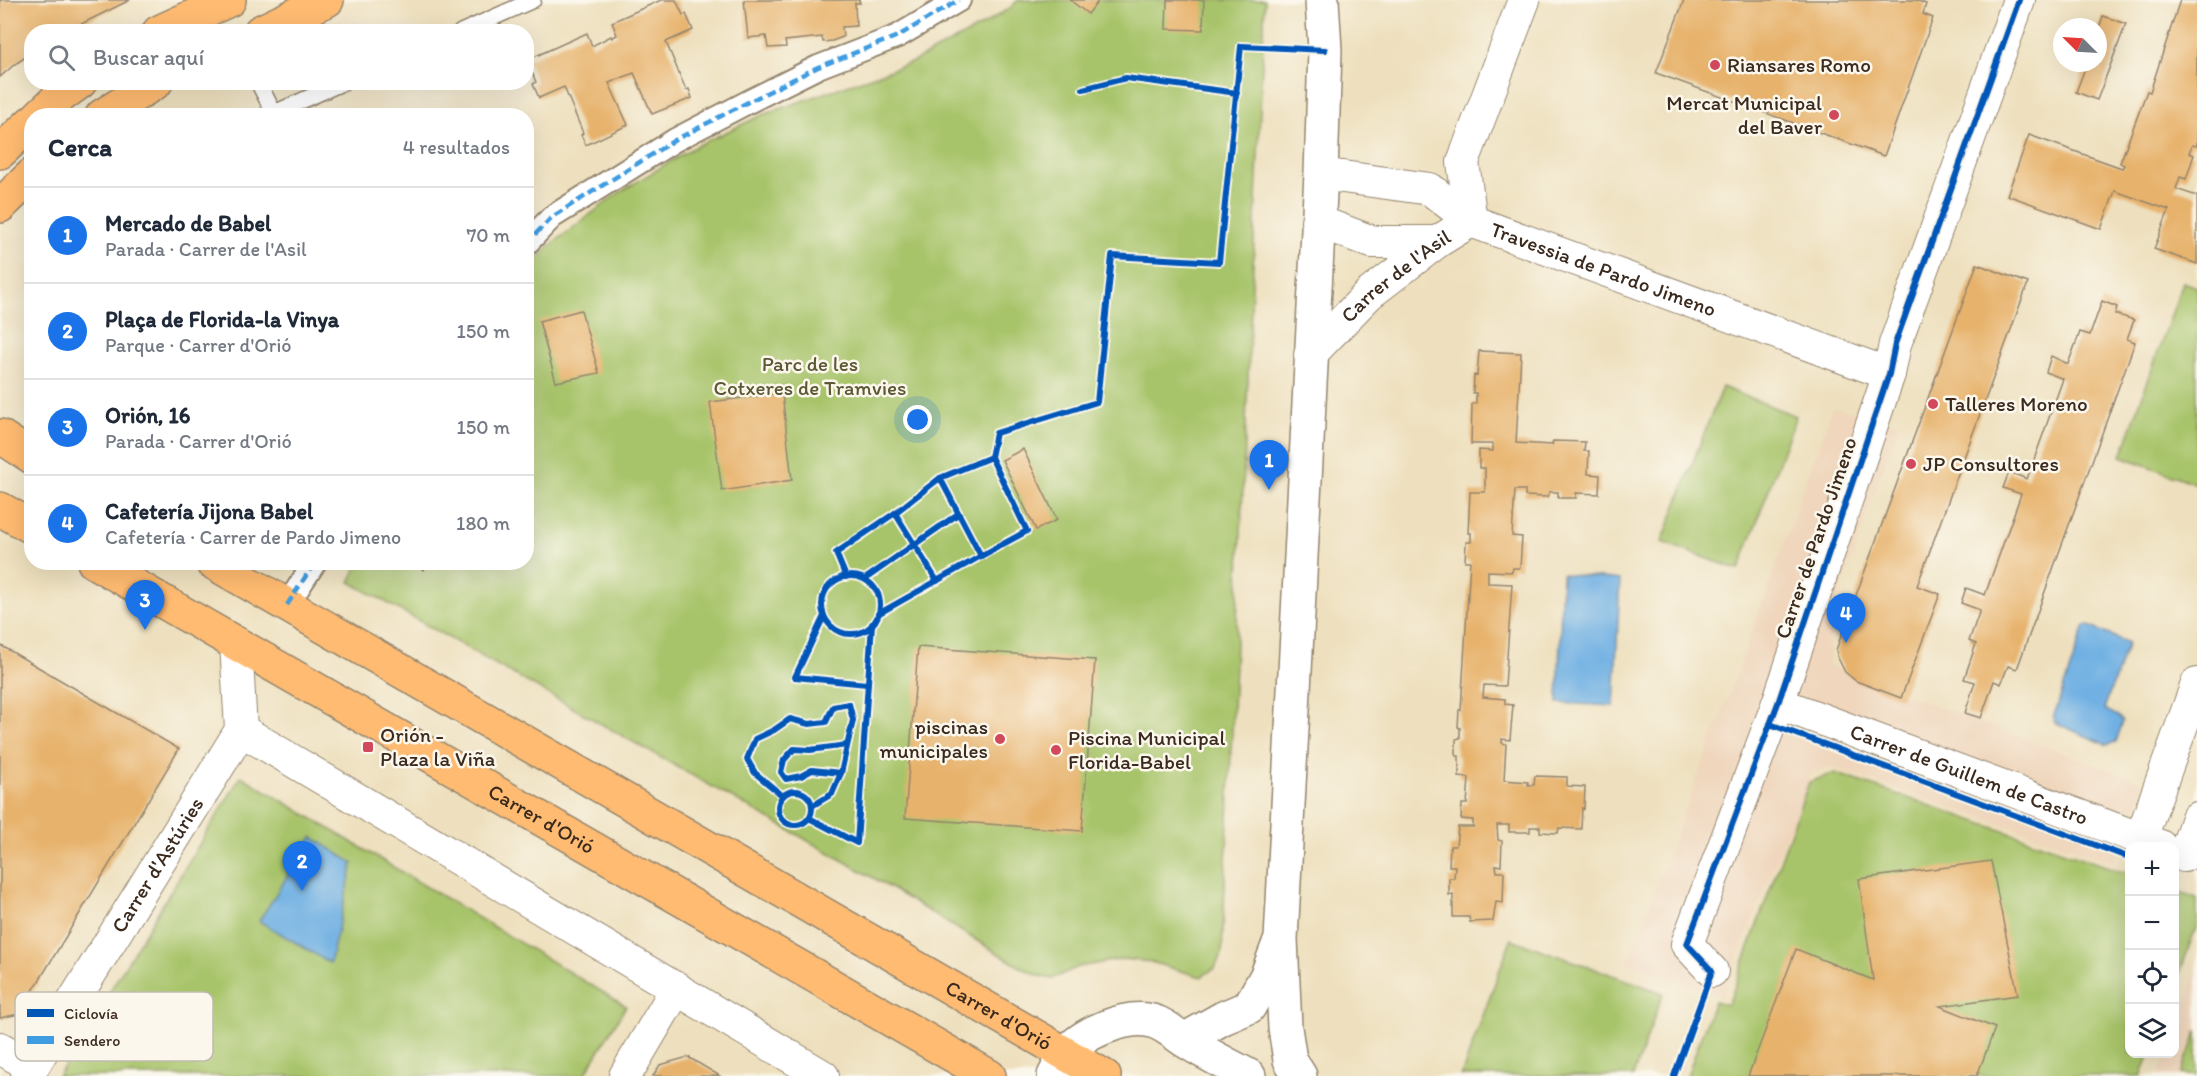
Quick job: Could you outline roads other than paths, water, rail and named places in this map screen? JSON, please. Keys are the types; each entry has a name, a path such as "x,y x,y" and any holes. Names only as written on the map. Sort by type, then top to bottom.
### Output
{"main road":[{"path":"176,24 229,0"},
{"path":"277,24 327,0"},
{"path":"47,108 69,90"},
{"path":"115,108 143,90"},
{"path":"0,152 24,130"},
{"path":"0,206 24,183"},
{"path":"0,436 24,452"},
{"path":"0,509 24,522"},
{"name":"Carrer d'Orió","path":"108,570 989,1076"},
{"name":"Carrer d'Orió","path":"227,570 1060,1065 1104,1076"}],"street":[{"path":"534,236 552,217 675,140 819,68 898,36 959,0"},
{"path":"1300,1076 1290,1060 1285,1028 1281,939 1321,174 1326,40 1322,0"},
{"path":"1326,40 1337,0"},
{"name":"Carrer de l'Asil","path":"1310,355 1369,294 1437,242 1471,221 1463,162 1524,0"},
{"name":"Carrer de Pardo Jimeno","path":"1712,971 1687,944 1778,704 1889,374 1895,344 2019,0"},
{"path":"1321,174 1430,189 1463,162"},
{"name":"Travessia de Pardo Jimeno","path":"1430,189 1471,221 1889,374"},
{"path":"1317,221 1372,242 1437,242"},
{"path":"287,605 310,570"},
{"path":"236,643 241,730 823,1076"},
{"path":"2172,842 2197,684"},
{"name":"Carrer de Guillem de Castro","path":"1778,704 2149,842"},
{"name":"Carrer d'Astúries","path":"79,992 241,730"},
{"path":"2178,842 2197,818"},
{"path":"1184,1040 1223,1018 1249,1007 1267,975 1281,939"},
{"path":"625,1076 677,988"},
{"name":"Carrer d'Orió","path":"1060,1065 1093,1032 1131,1020 1151,1021 1167,1027 1184,1040 1249,1076"},
{"path":"0,1048 15,1060"},
{"path":"17,1061 30,1071"}],"lane":[{"path":"479,24 533,0"},
{"path":"262,90 271,108"},
{"path":"285,108 326,90"}],"water":[{"path":"1562,574 1620,580 1614,706 1558,703"},
{"path":"2085,626 2128,643 2104,709 2123,721 2116,742 2107,745 2055,723 2053,718"},
{"path":"312,837 353,863 330,963 259,921"}],"place":[{"name":"Riansares Romo","path":"1715,65"},
{"name":"Mercat Municipal del Baver","path":"1834,115"},
{"name":"Talleres Moreno","path":"1933,404"},
{"name":"JP Consultores","path":"1911,464"},
{"name":"Mercado de Babel","path":"1269,490"},
{"name":"Orión, 16","path":"145,630"},
{"name":"Cafetería Jijona Babel","path":"1846,643"},
{"name":"piscinas municipales","path":"1000,739"},
{"name":"Orión - Plaza la Viña","path":"368,747"},
{"name":"Piscina Municipal Florida-Babel","path":"1056,750"},
{"name":"Plaça de Florida-la Vinya","path":"302,891"}],"park label":[{"name":"Parc de les Cotxeres de Tramvies","path":"810,376"}]}
